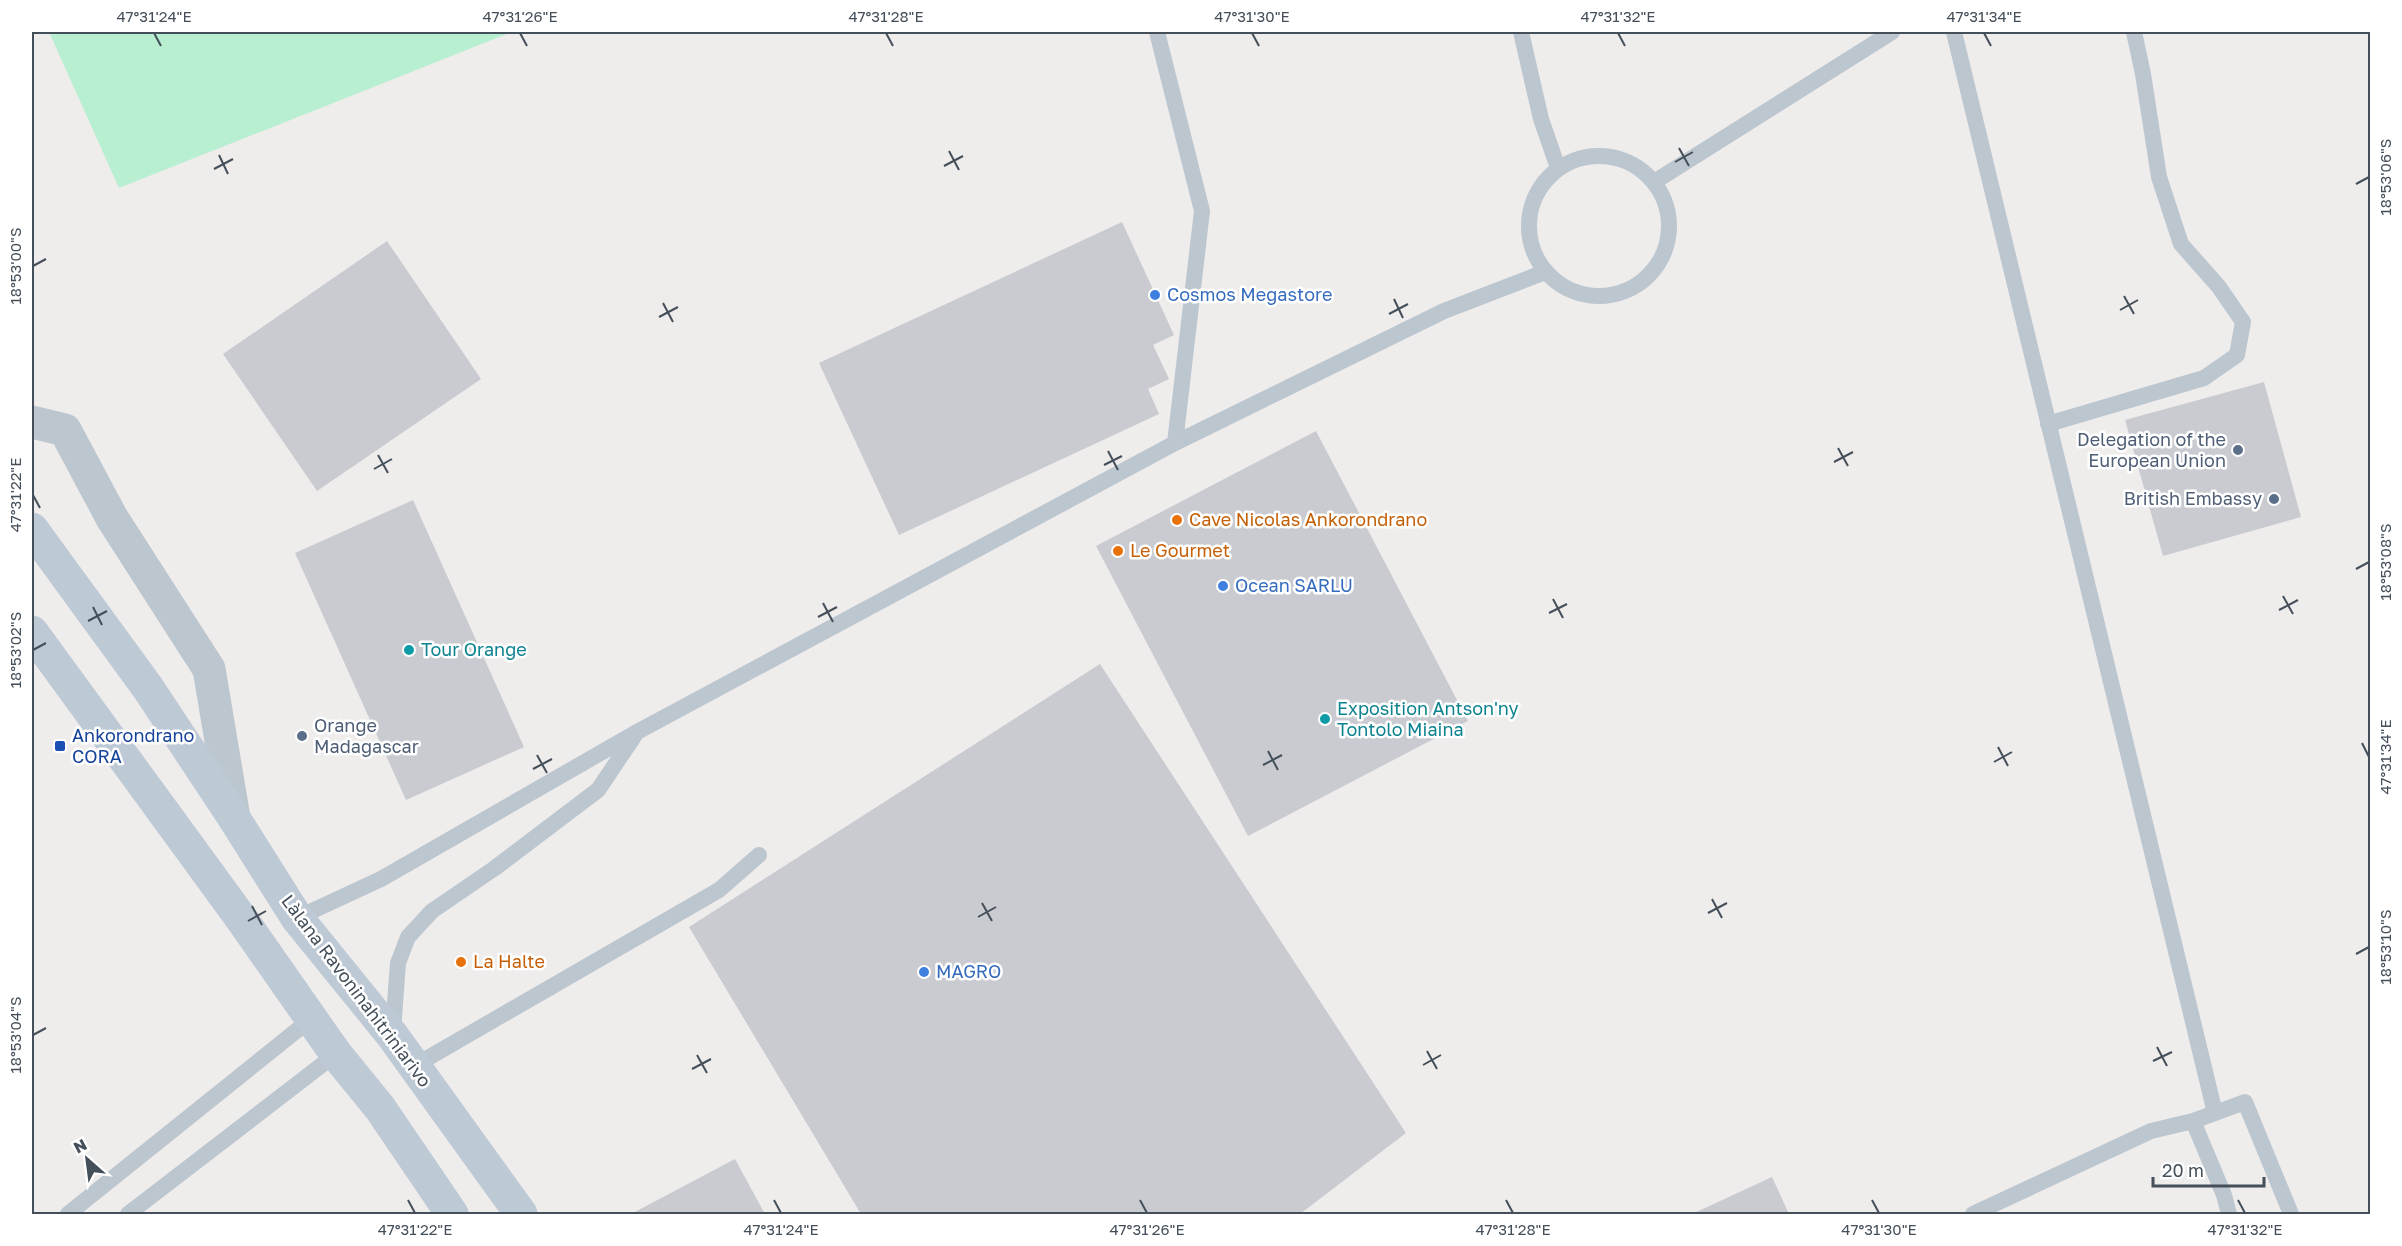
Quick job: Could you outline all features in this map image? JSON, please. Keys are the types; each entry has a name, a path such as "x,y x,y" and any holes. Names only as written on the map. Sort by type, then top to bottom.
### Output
{"main road":[{"name":"Làlana Ravoninahitriniarivo","path":"32,529 148,688 297,918 392,1035 521,1215"},
{"path":"32,632 230,902 336,1054 380,1108 452,1215"}],"street":[{"path":"32,422 65,430 112,518 209,669 234,818"}],"lane":[{"path":"1157,32 1202,211 1175,443"},
{"path":"1521,32 1541,119 1558,168"},
{"path":"1654,182 1892,32"},
{"path":"1954,32 2216,1113"},
{"path":"2048,424 2204,378 2237,355 2243,322 2220,287 2181,244 2159,177 2134,32"},
{"path":"1598,155 1619,159 1639,168 1654,182 1664,199 1669,218 1668,238 1661,256 1650,273 1635,285 1617,293 1598,296 1578,293 1560,285 1545,272 1531,246 1528,217 1538,189 1558,168 1577,159 1598,155"},
{"path":"297,918 381,879 637,732 1175,443 1444,311 1545,272"},
{"path":"392,1035 398,963 408,937 432,910 495,868 598,790 637,732"},
{"path":"414,1066 719,890 759,855"},
{"path":"68,1215 311,1019"},
{"path":"128,1215 336,1054"},
{"path":"1973,1215 2151,1131 2193,1121 2246,1102 2291,1215"},
{"path":"2193,1121 2224,1195 2229,1215"}],"green space":[{"path":"49,32 512,32 119,188"}],"building":[{"path":"1122,222 1174,335 1153,345 1169,379 1148,389 1159,414 899,535 819,363"},
{"path":"387,241 481,379 317,491 223,354"},
{"path":"2264,382 2301,517 2163,556 2125,420"},
{"path":"1316,431 1468,721 1248,836 1096,546"},
{"name":"Tour Orange","path":"413,500 524,747 406,800 295,553"},
{"path":"1100,664 1406,1133 1300,1214 861,1214 689,927"},
{"path":"735,1159 765,1214 631,1214"},
{"path":"1772,1177 1789,1214 1692,1214"}],"place":[{"name":"Cosmos Megastore","path":"1155,295"},
{"name":"Delegation of the European Union","path":"2238,450"},
{"name":"British Embassy","path":"2274,499"},
{"name":"Cave Nicolas Ankorondrano","path":"1177,520"},
{"name":"Le Gourmet","path":"1118,551"},
{"name":"Ocean SARLU","path":"1223,586"},
{"name":"Tour Orange","path":"409,650"},
{"name":"Exposition Antson'ny Tontolo Miaina","path":"1325,719"},
{"name":"Orange Madagascar","path":"302,736"},
{"name":"Ankorondrano CORA","path":"60,746"},
{"name":"La Halte","path":"461,962"},
{"name":"MAGRO","path":"924,972"}]}
